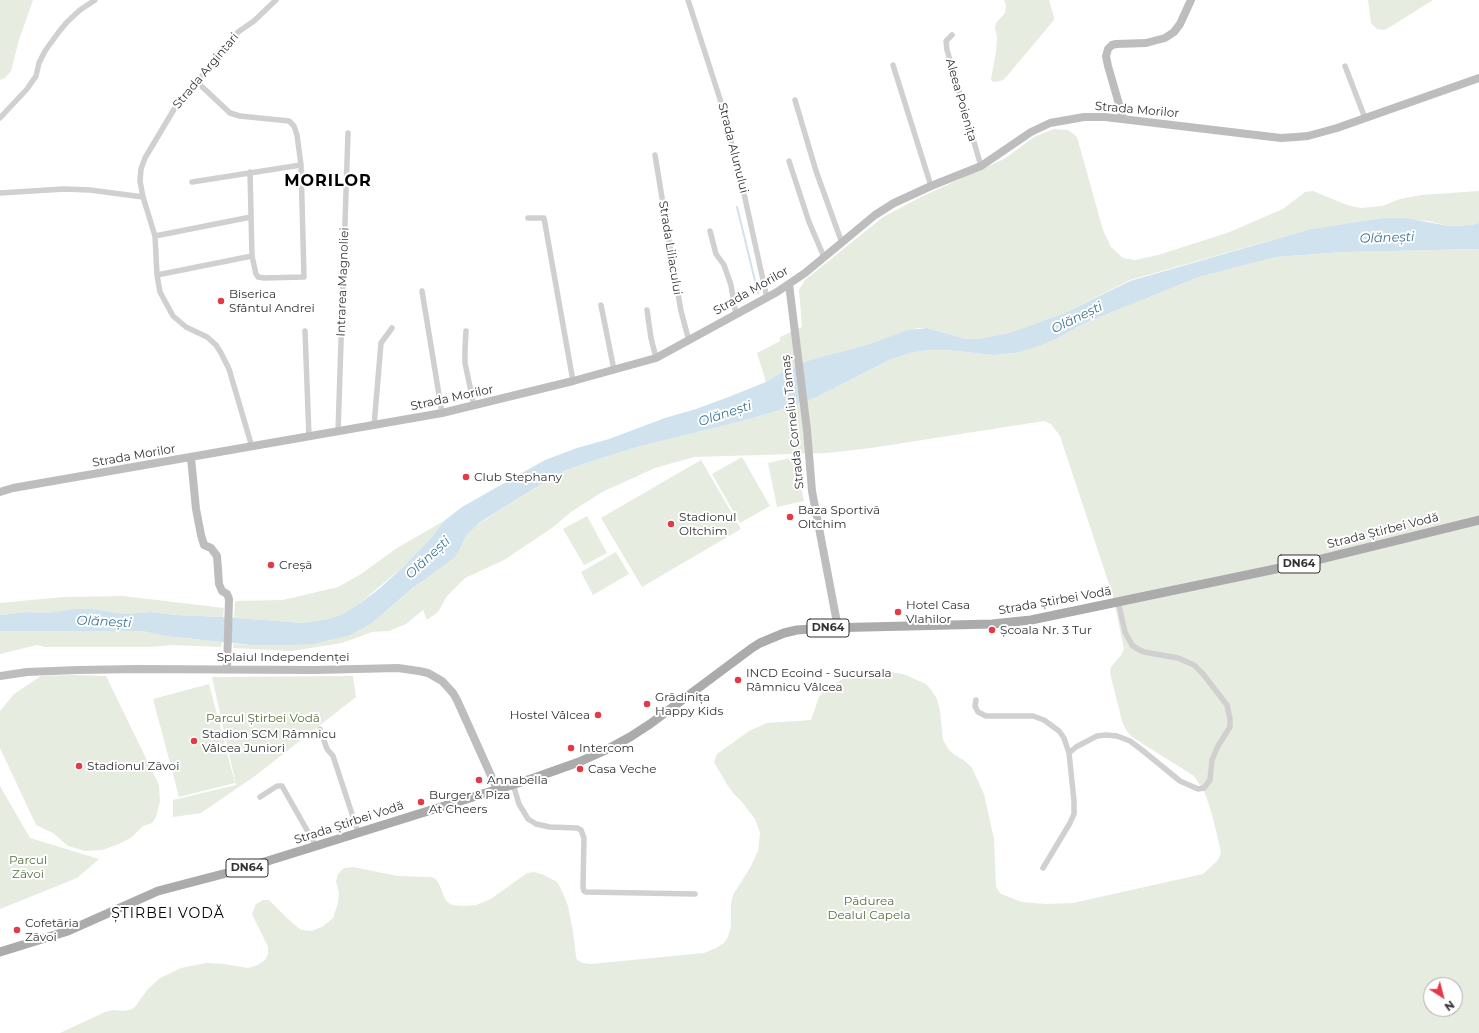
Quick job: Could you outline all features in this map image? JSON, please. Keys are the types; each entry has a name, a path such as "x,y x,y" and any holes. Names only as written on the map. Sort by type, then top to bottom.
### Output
{"main road":[{"name":"Strada Știrbei Vodă","path":"0,952 68,932 158,891 236,871 557,770 594,756 619,744 650,724 760,643 784,633 797,630 838,628 1000,623 1043,617 1309,562 1479,520"}],"street":[{"path":"0,118 32,83 45,51 58,33 80,10 95,0"},
{"name":"Strada Argintari","path":"252,448 226,361 212,341 186,327 174,316 160,292 157,275 155,236 143,197 140,182 140,169 176,106 238,32 254,21 276,0"},
{"name":"Strada Alunului","path":"688,0 722,106 742,180 767,298"},
{"path":"1123,118 1108,66 1106,56 1108,49 1112,45 1116,44 1146,43 1165,38 1174,32 1180,24 1191,0"},
{"name":"Aleea Poienița","path":"952,35 946,41 947,50 980,166"},
{"path":"893,65 931,186"},
{"path":"1345,66 1365,118"},
{"name":"Strada Morilor","path":"0,492 13,488 252,448 442,414 573,381 656,358 767,298 789,284 881,211 894,203 980,166 1031,132 1050,123 1084,117 1123,118 1281,138 1308,136 1365,118 1479,78"},
{"path":"197,82 230,113 240,116 289,121 294,126 297,135 300,165 304,277 261,278 258,277 254,270 252,256 250,172"},
{"path":"795,100 816,170 842,243"},
{"name":"Intrarea Magnoliei","path":"338,432 348,133"},
{"name":"Strada Liliacului","path":"655,155 676,284 689,341"},
{"path":"789,161 809,222 824,257"},
{"path":"192,182 300,165"},
{"path":"0,193 64,189 90,190 143,197"},
{"path":"155,236 251,217"},
{"path":"528,218 544,218 573,381"},
{"path":"710,231 716,254 726,270 731,285 736,315"},
{"path":"157,275 252,256"},
{"name":"Strada Corneliu Tamaș","path":"789,284 807,430 812,491 838,628"},
{"path":"422,291 442,414"},
{"path":"602,305 614,370"},
{"path":"647,310 651,338 656,358"},
{"path":"374,426 381,344 392,328"},
{"path":"304,331 310,437"},
{"path":"466,331 465,363 474,406"},
{"path":"190,458 196,509 201,535 204,545 211,548 217,556 219,584 222,591 227,594 229,599 226,659 227,669"},
{"path":"1069,753 1076,747 1097,736 1117,736 1130,741 1180,781 1198,789 1204,788 1210,780 1212,760 1218,746 1230,727 1229,711 1223,698 1194,665 1178,658 1144,652 1132,645 1125,632 1118,602"},
{"name":"Splaiul Independenței","path":"0,676 27,672 78,670 398,668 428,673 442,681 453,693 497,789"},
{"path":"976,700 975,706 978,712 986,716 1033,716 1044,720 1059,731 1064,738 1069,753 1074,814 1043,868"},
{"path":"320,729 327,749 334,760 358,832"},
{"path":"513,784 519,804 528,819 536,824 550,827 577,828 581,830 584,838 584,891 695,894"},
{"path":"260,797 276,786 282,786 316,846"}],"green space":[{"path":"0,0 33,0 19,40 11,71 5,78 0,80"},
{"path":"1004,0 1049,0 1054,20 1007,76 1003,80 995,82 991,79 996,52 997,38 995,27 996,23 1005,13 1006,5"},
{"path":"1368,0 1433,0 1384,30 1377,29 1371,23"},
{"path":"1054,129 1068,130 1077,137 1103,230 1111,247 1123,258 1135,260 1158,255 1227,233 1283,209 1305,192 1313,191 1347,205 1361,208 1382,206 1400,199 1421,195 1479,191 1479,223 1449,226 1428,221 1382,218 1311,229 1130,280 1065,313 1009,333 978,339 966,339 927,328 917,328 870,344 810,360 784,371 766,382 757,353 780,341 780,337 802,327 799,290 805,280 883,217 921,197 1004,159 1034,137"},
{"name":"Pădurea Dealul Capela","path":"1479,249 1479,1033 60,1033 105,1012 114,1010 130,1010 135,1007 147,990 160,978 181,968 206,963 248,968 258,965 265,960 268,954 268,947 252,914 256,904 263,900 269,900 301,930 311,931 322,927 333,918 338,903 339,893 336,881 338,874 344,868 353,867 398,876 431,877 436,879 446,901 452,905 463,906 476,905 491,899 527,873 534,872 544,875 557,882 563,893 568,906 577,960 583,963 591,964 704,953 716,948 724,943 728,937 731,927 731,904 733,895 751,866 758,851 760,833 755,819 728,786 714,762 717,754 749,731 767,723 811,720 819,697 826,688 850,675 865,671 883,671 903,674 926,684 937,699 940,711 943,740 949,750 972,768 984,794 994,839 996,887 1001,894 1022,902 1046,904 1073,903 1203,874 1215,863 1221,852 1212,814 1205,793 1194,776 1132,737 1126,730 1122,721 1110,673 1111,667 1124,649 1113,596 1060,436 1051,424 1044,421 871,448 828,453 694,457 655,468 602,492 571,512 552,528 504,560 465,578 447,596 438,612 427,620 423,610 406,624 389,631 372,632 342,643 292,651 233,648 233,644 293,645 314,643 331,640 372,623 460,549 466,535 472,528 566,470 637,447 780,410 817,397 889,360 910,353 927,350 947,350 994,355 1015,353 1056,339 1085,323 1199,277 1276,257 1343,252"},
{"path":"742,457 770,506 740,523 712,474"},
{"path":"795,457 804,501 777,507 768,463"},
{"name":"Stadionul Oltchim","path":"701,460 741,529 642,587 601,518"},
{"path":"587,516 607,553 584,565 563,529"},
{"path":"444,521 430,539 405,565 359,604 343,614 328,619 303,623 234,618 235,601 283,600 338,587 361,574 397,548"},
{"path":"616,552 629,574 593,595 581,572"},
{"path":"123,596 224,608 223,617 176,615 150,612 124,614 92,609 0,615 0,603 63,597"},
{"path":"0,631 142,631 165,636 222,642 221,647 172,645 150,647 45,647 37,645 0,654"},
{"name":"Stadionul Zăvoi","path":"41,676 106,676 159,785 160,801 156,817 152,823 143,826 132,837 119,844 102,850 85,851 68,846 53,833 36,825 0,748 0,711 14,694"},
{"name":"Parcul Știrbei Vodă","path":"353,676 356,697 255,776 201,813 173,817 173,800 236,785 212,677"},
{"name":"Stadion SCM Râmnicu Vâlcea Juniori","path":"209,684 235,783 179,797 153,699"},
{"name":"Parcul Zăvoi","path":"0,786 30,838 99,859 77,878 0,909"}],"water":[{"name":"Olănești","path":"1382,218 1405,218 1449,226 1479,223 1479,249 1343,252 1276,257 1199,277 1085,323 1056,339 1033,348 1015,353 994,355 947,350 927,350 910,353 889,360 817,397 780,410 637,447 589,462 566,470 479,523 466,535 455,557 413,588 372,623 350,635 314,644 251,645 165,636 142,631 0,631 0,615 28,612 48,613 77,609 92,609 124,614 150,612 303,623 328,619 343,614 379,589 430,539 444,521 462,507 545,460 726,398 766,382 784,371 810,360 870,344 908,330 927,328 966,339 978,339 1009,333 1065,313 1130,281 1311,229"}],"waterway":[{"path":"737,207 758,293"}],"place":[{"name":"Biserica Sfântul Andrei","path":"221,301"},
{"name":"Club Stephany","path":"466,477"},
{"name":"Baza Sportivă Oltchim","path":"790,517"},
{"name":"Stadionul Oltchim","path":"671,524"},
{"name":"Creșă","path":"271,565"},
{"name":"Hotel Casa Vlahilor","path":"898,612"},
{"name":"Școala Nr. 3 Tur","path":"992,630"},
{"name":"INCD Ecoind - Sucursala Râmnicu Vâlcea","path":"738,680"},
{"name":"Grădinița Happy Kids","path":"647,704"},
{"name":"Hostel Vâlcea","path":"598,715"},
{"name":"Stadion SCM Râmnicu Vâlcea Juniori","path":"194,741"},
{"name":"Intercom","path":"571,748"},
{"name":"Stadionul Zăvoi","path":"79,766"},
{"name":"Casa Veche","path":"580,769"},
{"name":"Annabella","path":"479,780"},
{"name":"Burger & Piza At Cheers","path":"421,802"},
{"name":"Cofetăria Zăvoi","path":"17,930"}],"district":[{"name":"MORILOR","path":"328,181"},
{"name":"ȘTIRBEI VODĂ","path":"168,914"}]}
